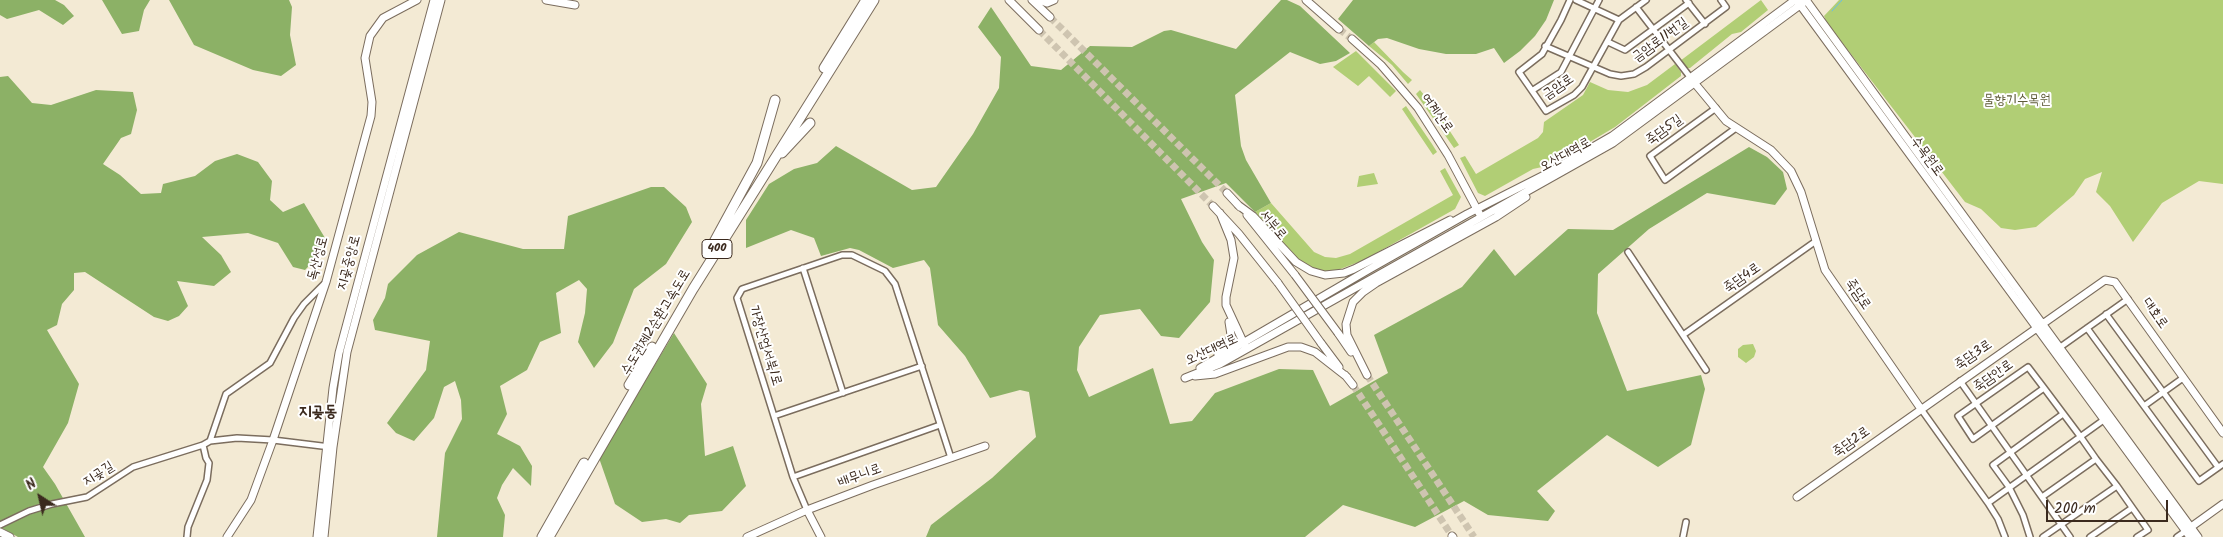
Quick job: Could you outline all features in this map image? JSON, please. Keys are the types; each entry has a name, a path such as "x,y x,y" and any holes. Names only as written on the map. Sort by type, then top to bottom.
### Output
{"highway":[{"name":"수도권제2순환고속도로","path":"542,537 559,512 717,244 866,0"},
{"name":"수도권제2순환고속도로","path":"717,244 874,0"},
{"path":"717,244 757,163 775,100"},
{"path":"717,244 731,232 781,154 810,123"},
{"name":"수도권제2순환고속도로","path":"549,537 559,512"}],"street":[{"name":"독산성로","path":"227,537 250,500 273,440 326,282 371,116 372,102 365,58 370,36 383,18 418,0"},
{"name":"지곶중앙로","path":"324,537 332,388 339,353 434,0"},
{"name":"지곶중앙로","path":"317,537 330,447 347,352 441,0"},
{"path":"546,0 574,5"},
{"path":"1009,0 1039,30"},
{"path":"1032,0 1050,17"},
{"path":"1040,0 1046,3 1054,0"},
{"path":"1306,0 1339,29"},
{"name":"금암로","path":"1570,0 1562,20 1542,54 1519,72 1546,111 1552,109 1582,87 1619,20 1646,0"},
{"path":"1576,0 1619,20"},
{"path":"1533,90 1561,72 1599,0"},
{"name":"금암로11번길","path":"1545,46 1616,75 1634,74 1726,7 1721,0"},
{"name":"오산대역로","path":"1185,378 1220,364 1245,346 1368,270 1612,136 1802,1"},
{"name":"수목원로","path":"1802,1 2039,327"},
{"path":"1608,42 1625,50 1687,2 1705,24"},
{"path":"1636,7 1693,80"},
{"name":"여계산로","path":"1352,40 1380,65 1418,108 1448,155 1482,218"},
{"name":"오산대역로","path":"1185,378 1201,367 1245,346 1482,218 1614,143 1693,80"},
{"name":"죽담로","path":"1693,80 1716,108 1736,128 1771,150 1791,171 1801,192 1825,270 1988,503 1998,519 2005,537"},
{"name":"죽담5길","path":"1716,108 1650,156 1665,180 1736,128"},
{"name":"서부로","path":"1227,194 1295,275 1367,375 1347,335 1346,324 1353,302 1363,292 1496,218 1559,174"},
{"path":"1238,205 1253,216 1296,262 1311,272 1325,275 1344,274 1444,222 1467,214"},
{"path":"1213,206 1278,284 1353,385"},
{"path":"1201,367 1227,346 1231,335 1226,297 1234,258 1232,240 1220,214"},
{"name":"죽담4로","path":"1683,335 1816,241"},
{"path":"1628,252 1682,330 1683,335 1706,370"},
{"name":"가장산업서북1로","path":"807,510 793,477 738,298 738,294 742,290 842,255 852,255 885,271 895,284 951,458"},
{"path":"803,268 843,393"},
{"name":"대호로","path":"2039,327 2105,280 2115,282 2223,433"},
{"path":"210,441 226,394 270,363 294,318 304,304 326,282"},
{"path":"2059,348 2128,299"},
{"path":"1228,312 1245,346"},
{"path":"2087,328 2199,481 2221,466 2163,393 2106,314"},
{"path":"2039,327 2059,348 2106,418"},
{"path":"2039,327 2189,532 2198,537"},
{"name":"죽담3로","path":"1921,409 2039,327"},
{"path":"1185,378 1215,374 1273,352 1301,347 1315,352 1347,377"},
{"path":"774,416 922,366"},
{"name":"죽담안로","path":"2044,388 1973,439 1958,416 2028,367 2044,388 2063,414 2080,436 2096,459 2117,486 2148,530 2138,537"},
{"path":"2144,406 2183,378"},
{"name":"죽담안로","path":"1960,381 2070,537"},
{"name":"죽담2로","path":"1797,498 1921,409"},
{"path":"2030,537 2023,515 2009,487 1993,465 2063,414"},
{"path":"1988,503 2106,418"},
{"path":"793,477 940,425"},
{"name":"지곶길","path":"0,525 28,511 87,497 133,467 203,445 210,441 237,438 330,447"},
{"path":"187,537 188,527 207,480 210,463 206,458 203,445"},
{"name":"배무니로","path":"747,537 807,510 985,446"},
{"path":"2042,497 2096,459"},
{"path":"2042,537 2117,486"},
{"path":"2177,537 2189,532 2223,504"},
{"path":"2090,537 2132,508"},
{"path":"807,510 821,537"},
{"path":"1684,537 1686,522"},
{"path":"0,532 10,537"}],"green space":[{"path":"0,0 55,0 64,5 74,16 63,25 39,10 7,19 0,15"},
{"path":"102,0 150,0 144,10 139,31 122,34"},
{"path":"169,0 289,0 292,7 290,35 296,65 281,76 253,70 194,45"},
{"path":"1281,0 1287,0 1300,6 1350,53 1336,61 1320,64 1290,52 1235,95 1241,146 1246,160 1271,203 1255,212 1226,183 1181,199 1202,242 1214,260 1210,302 1179,338 1161,336 1140,309 1100,315 1079,347 1077,370 1089,397 1153,368 1170,424 1192,421 1215,393 1279,369 1313,370 1330,406 1388,373 1374,335 1462,287 1494,249 1515,276 1568,229 1613,230 1749,147 1767,157 1783,172 1787,189 1775,205 1707,193 1649,229 1598,274 1597,313 1627,391 1701,375 1705,389 1691,445 1658,467 1607,435 1537,491 1555,511 1548,521 1488,515 1464,501 1415,527 1343,505 1305,537 926,537 931,525 992,478 1036,437 1029,392 1020,390 990,398 965,356 938,325 930,268 924,260 893,268 859,250 850,248 821,256 814,238 791,230 746,248 746,220 769,184 794,169 817,163 836,146 912,190 936,187 973,134 999,88 1001,57 978,27 991,7 1031,66 1061,70 1090,46 1132,47 1164,31 1171,30 1236,49"},
{"path":"1353,0 1554,0 1546,20 1535,36 1504,63 1494,48 1476,54 1446,54 1419,49 1387,38 1378,39 1369,46 1338,19"},
{"path":"1761,0 1768,10 1741,32 1732,34 1690,68 1686,68 1680,61"},
{"name":"물향기수목원","path":"1839,0 2223,0 2223,184 2199,181 2162,203 2133,242 2110,206 2096,192 2102,172 2085,179 2074,195 2036,227 2015,230 2001,228 1981,209 1965,202 1827,23 1824,16"},
{"path":"1374,42 1412,80 1408,84 1392,65 1369,46"},
{"path":"1356,51 1396,91 1390,97 1369,76 1358,86 1333,67"},
{"path":"1675,64 1681,72 1681,76 1615,127 1551,165 1533,169 1485,196 1478,193 1460,158 1465,156 1476,174 1538,138 1543,132 1544,122 1583,95 1590,82 1608,90 1628,92 1647,85"},
{"path":"8,76 32,103 51,105 96,90 133,92 137,110 131,134 121,138 103,164 120,175 141,194 161,193 163,184 195,176 215,161 237,154 258,162 272,181 270,200 283,212 304,203 325,238 327,247 305,270 293,267 278,243 248,233 202,237 221,255 231,272 214,286 177,281 188,306 179,316 168,321 154,317 85,272 74,273 74,290 62,304 57,325 47,330 79,384 68,423 43,467 55,484 85,537 18,537 0,527 0,77"},
{"path":"1420,90 1434,107 1459,145 1454,148 1416,94"},
{"path":"1406,106 1437,152 1433,155 1402,109"},
{"path":"1445,168 1461,197 1455,209 1364,260 1335,271 1324,271 1307,267 1292,255 1255,212 1271,203 1314,252 1325,257 1336,258 1350,254 1453,195 1440,171"},
{"path":"1374,173 1378,184 1357,187 1359,176"},
{"path":"651,187 664,187 686,207 692,222 666,264 634,289 613,343 594,368 578,342 585,313 587,289 579,280 556,293 561,333 540,342 527,370 500,386 507,414 497,434 520,446 532,466 531,486 513,468 502,485 497,498 505,515 503,537 437,537 445,453 462,419 461,400 455,381 444,387 434,418 414,441 396,433 387,423 426,370 430,341 375,330 373,320 385,298 388,284 417,255 459,232 523,249 564,249 568,216"},
{"path":"674,333 707,384 701,404 705,456 733,446 746,486 722,511 689,515 680,523 666,519 642,522 615,504 599,458"},
{"path":"1753,344 1756,351 1754,357 1746,363 1738,357 1738,349 1743,345"}],"waterway":[{"path":"1832,11 1842,0"}],"tunnel":[{"path":"1050,17 1227,193"},
{"path":"1339,29 1352,39"},
{"path":"1039,30 1213,206"},
{"path":"1367,375 1474,537"},
{"path":"1353,385 1452,536"}],"district":[{"name":"지곶동","path":"318,413"}]}
